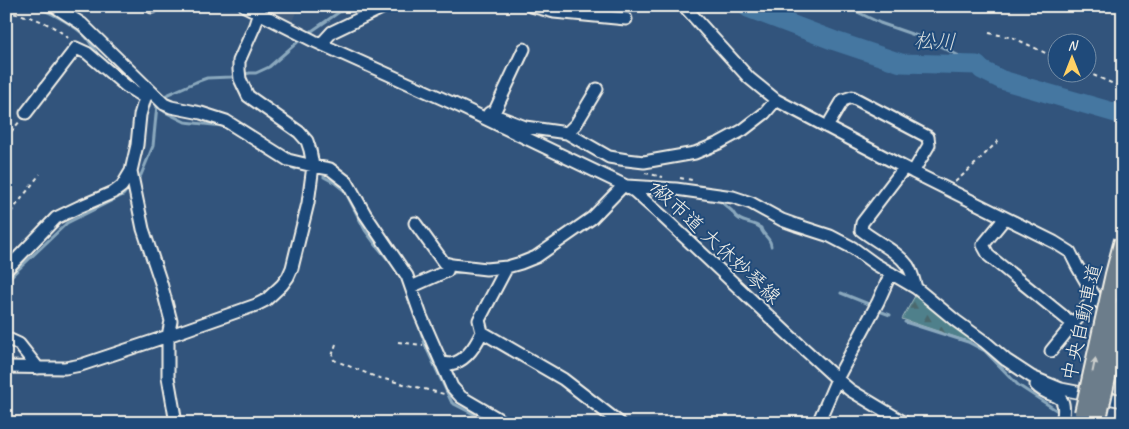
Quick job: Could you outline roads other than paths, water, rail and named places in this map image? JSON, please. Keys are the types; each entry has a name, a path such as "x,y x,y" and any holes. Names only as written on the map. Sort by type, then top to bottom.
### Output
{"highway":[{"name":"中央自動車道","path":"1123,240 1114,274 1091,413 1123,306"}],"street":[{"path":"54,6 82,24 154,98"},
{"path":"6,367 65,368 81,365 256,305 266,300 282,286 288,277 298,246 308,203 312,166 310,150 307,141 298,132 248,96 239,75 239,61 260,10 245,6"},
{"path":"318,42 332,32 386,6"},
{"path":"531,6 564,9 626,19"},
{"path":"684,6 749,78 776,100 908,170 1054,242 1070,252 1095,297 1123,328"},
{"name":"1級市道 大休妙琴線","path":"260,10 301,34 461,107 634,191 837,379 850,390 904,422"},
{"path":"26,113 76,48 87,53 126,86 171,107 201,113 226,121 288,160 330,169 347,182 365,214 407,276 421,316 452,387 461,397 503,423"},
{"path":"493,115 524,49"},
{"path":"567,133 576,124 597,89"},
{"path":"827,127 843,100 852,97 928,137 929,145 862,223 861,230 895,252 909,267 916,288"},
{"path":"154,98 140,115 132,175 143,229 171,321 168,336 168,377 176,423"},
{"path":"461,107 474,108 525,127 567,133 609,157 644,162 695,153 719,143 743,130 765,113 776,100"},
{"path":"6,270 56,218 78,206 114,192 132,175"},
{"path":"414,224 444,262 486,269 507,267 536,257 592,218 624,185 676,189 733,197 751,203 782,220 830,236 852,248 916,288 1006,360 1032,376 1061,389 1123,401"},
{"path":"1006,218 983,245 989,256 1073,324"},
{"path":"411,287 447,271 449,264"},
{"path":"441,363 450,364 462,359 478,341 482,332 479,320 507,267"},
{"path":"818,423 837,379 892,273"},
{"path":"1051,351 1095,297"},
{"path":"482,332 577,388 620,423"},
{"path":"6,338 19,344 38,368"},
{"path":"1032,376 1039,388 1062,401 1064,405 1062,423"}],"waterway":[{"path":"35,6 75,28 88,39 100,57"},
{"path":"306,35 348,6"},
{"name":"松川","path":"747,6 835,41 901,63 977,65 982,70 1002,80 1123,115"},
{"path":"845,6 880,23 926,39 977,65"},
{"path":"162,99 164,96 207,78 256,73 269,67 301,39"},
{"path":"110,66 137,87"},
{"path":"136,181 141,175 153,146 157,105"},
{"path":"162,108 165,112 185,122 223,126 243,138"},
{"path":"287,165 295,169"},
{"path":"324,177 345,191 365,230 396,269"},
{"path":"6,281 67,223 123,195 131,185"},
{"path":"719,200 738,218 761,228 770,241 771,246"},
{"path":"1015,216 1052,235"},
{"path":"1057,238 1073,248"},
{"path":"449,275 465,272"},
{"path":"841,293 871,305"},
{"path":"882,312 890,315"},
{"path":"905,322 968,342 985,351 1018,385 1059,412"},
{"path":"418,323 426,347 452,403 491,423"}]}
